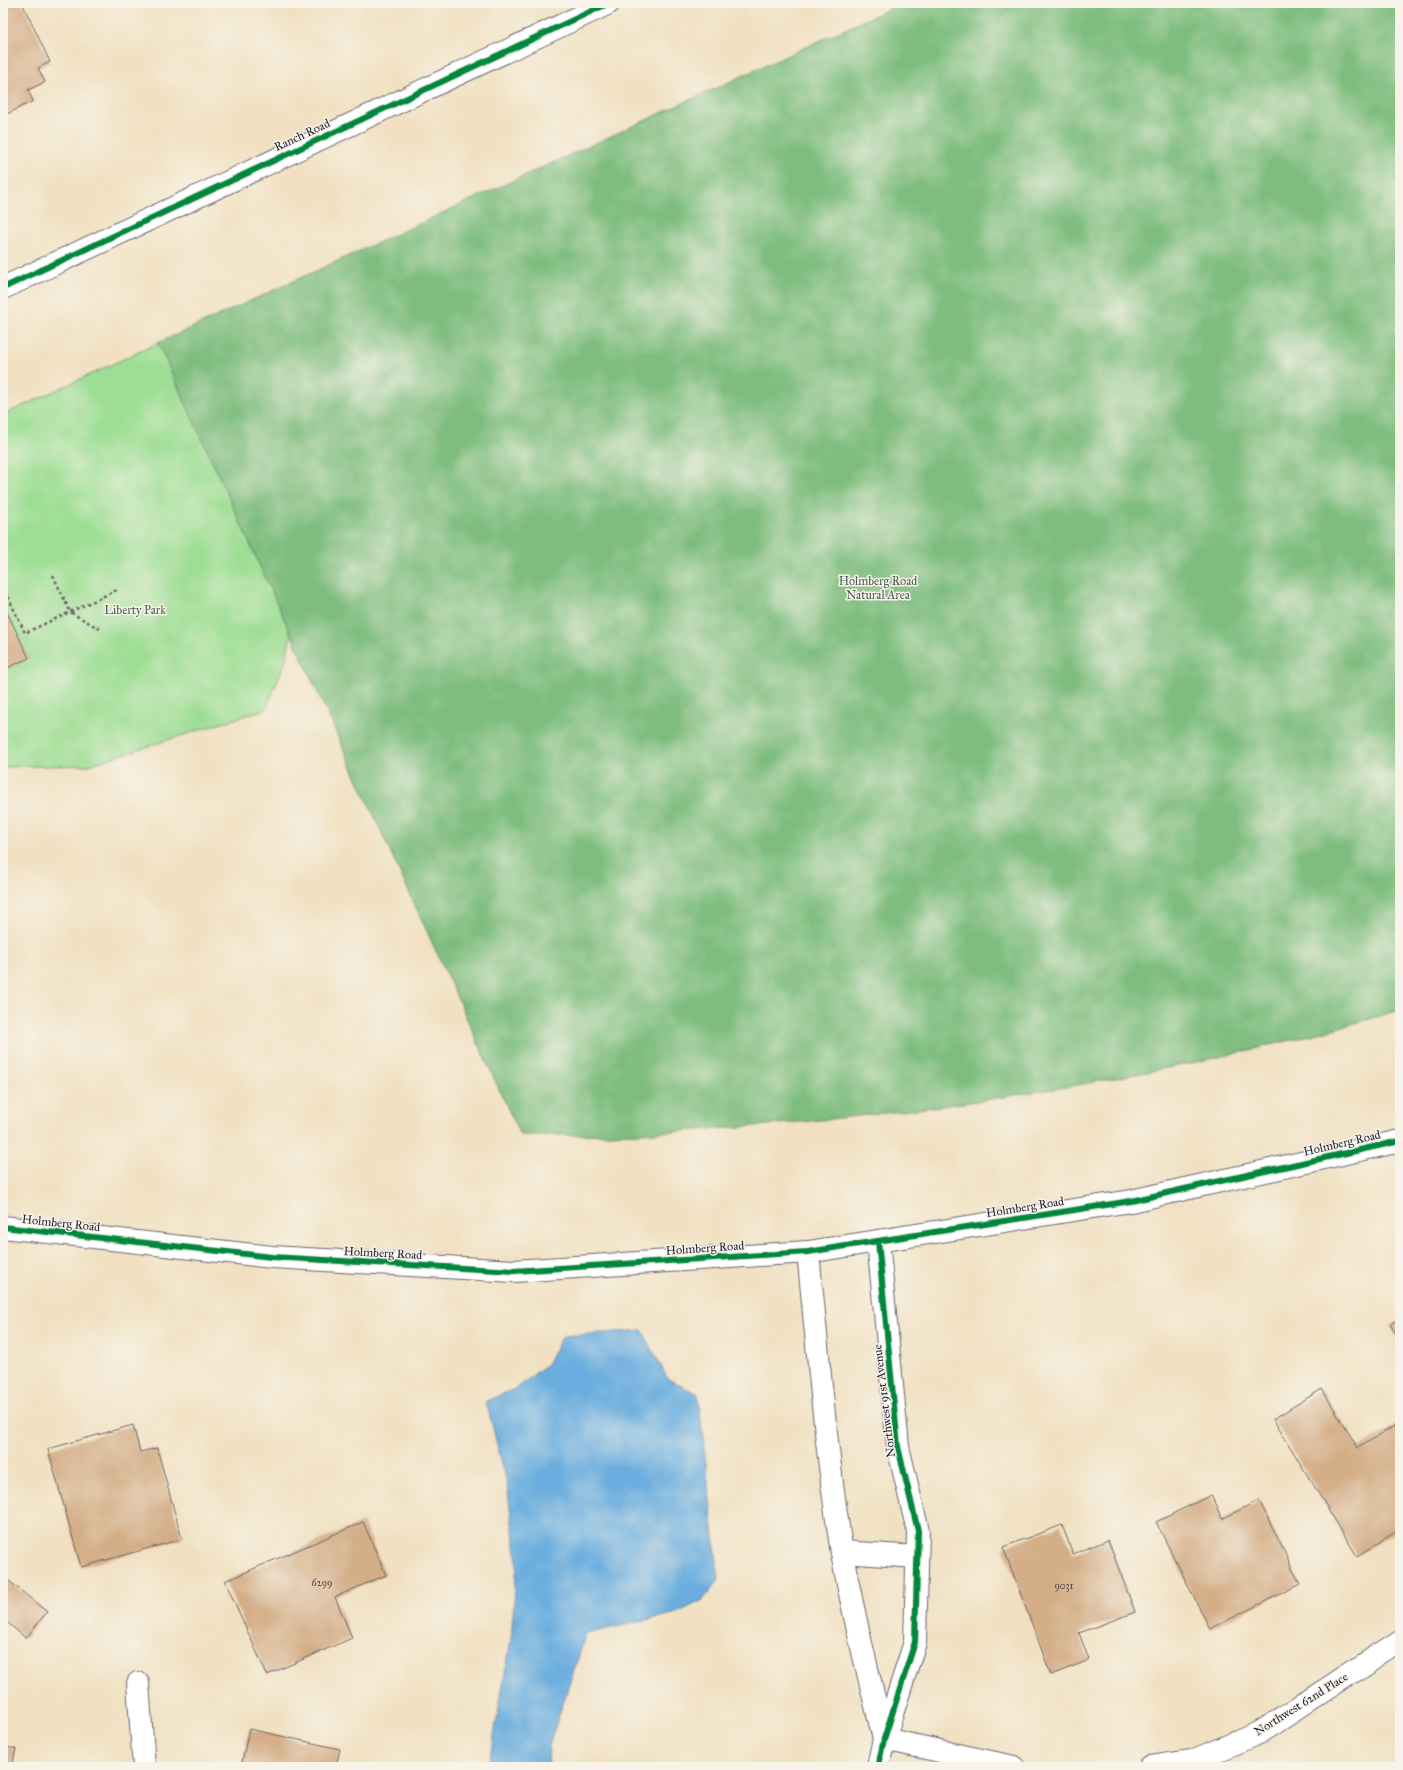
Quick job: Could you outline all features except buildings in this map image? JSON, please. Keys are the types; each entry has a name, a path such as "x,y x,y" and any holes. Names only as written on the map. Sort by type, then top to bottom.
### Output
{"street":[{"name":"Ranch Road","path":"3,288 609,3"},
{"name":"Holmberg Road","path":"3,1228 272,1257 514,1271 808,1252 1131,1201 1400,1141"},
{"name":"Northwest 91st Avenue","path":"878,1241 898,1447 918,1531 915,1642 884,1738 878,1767"},
{"name":"Northwest 91st Avenue","path":"808,1252 829,1462 842,1552 858,1632 884,1738"},
{"path":"842,1552 917,1557"},
{"name":"Northwest 62nd Place","path":"1150,1767 1192,1761 1261,1732 1400,1641"},
{"path":"138,1683 144,1767"},
{"path":"884,1738 1014,1767"}],"path":[{"path":"53,575 70,612 100,629"},
{"path":"3,586 25,633 119,589"},
{"path":"3,598 7,596"}],"green space":[{"name":"Holmberg Road Natural Area","path":"902,3 1400,3 1400,1010 1349,1025 1246,1051 1089,1083 984,1100 869,1115 753,1126 636,1133 520,1135 158,343"},
{"name":"Liberty Park","path":"158,343 291,632 287,657 266,709 89,765 3,767 3,415"}],"water":[{"path":"642,1330 668,1379 698,1394 719,1580 703,1600 677,1613 586,1634 549,1745 548,1767 486,1767 490,1757 511,1640 517,1563 507,1483 486,1401 517,1388 547,1364 563,1336"}],"cycle path":[{"path":"3,288 609,3"},
{"path":"3,1227 272,1257 514,1271 808,1252 1131,1201 1400,1141"},
{"path":"878,1241 898,1447 918,1531 915,1642 884,1739 878,1767"}]}
